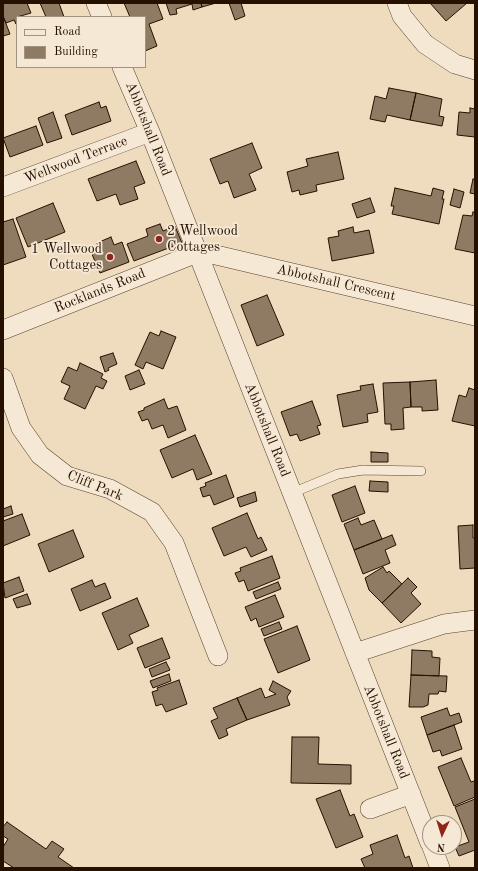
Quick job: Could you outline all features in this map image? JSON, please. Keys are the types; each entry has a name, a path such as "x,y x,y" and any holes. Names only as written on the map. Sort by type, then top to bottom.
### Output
{"street":[{"path":"96,3 102,16"},
{"path":"397,3 402,16 425,44 455,64 475,70"},
{"name":"Abbotshall Road","path":"122,68 150,132 422,822"},
{"name":"Wellwood Terrace","path":"3,187 150,132"},
{"name":"Abbotshall Crescent","path":"197,253 216,254 475,316"},
{"name":"Rocklands Road","path":"3,330 197,253"},
{"name":"Cliff Park","path":"3,378 21,428 40,455 67,476 110,489 152,512 174,543 218,656"},
{"path":"355,653 444,624 475,620"},
{"name":"Abbotshall Road","path":"370,809 411,794"},
{"path":"435,855 440,868"}],"lane":[{"path":"292,493 338,474 363,470 421,471"}],"building":[{"path":"3,3 27,3 31,13 16,16 16,24 14,20 6,23 3,16"},
{"path":"40,3 59,3 64,16 46,16"},
{"path":"124,3 157,3 163,19 149,24 157,46 146,51 146,16 130,16"},
{"path":"166,3 201,3 202,7 193,10 192,4 176,9 177,14 170,15"},
{"path":"201,3 216,3 202,7"},
{"path":"229,3 241,3 245,16 235,20"},
{"path":"430,3 467,3 446,21"},
{"path":"3,16 10,34 3,36"},
{"path":"389,88 416,93 410,120 387,115 385,122 370,119 375,96 386,99"},
{"path":"416,93 442,99 439,116 444,117 442,126 410,120"},
{"path":"99,102 101,108 106,106 111,121 72,135 65,115"},
{"path":"470,108 475,109 475,137 457,135 459,112 470,113"},
{"path":"53,112 62,138 47,143 38,118"},
{"path":"36,126 43,145 10,157 3,138"},
{"path":"252,143 262,168 249,174 256,190 234,198 228,181 220,184 210,159"},
{"path":"338,152 344,179 316,185 317,191 300,195 299,190 292,192 287,172 308,166 306,159"},
{"path":"136,161 145,183 134,187 138,199 120,205 116,194 97,201 88,179"},
{"path":"473,179 475,180 475,194 470,193"},
{"path":"395,188 431,196 433,188 444,191 439,224 392,214 394,206 391,206"},
{"path":"454,189 464,192 460,208 450,205"},
{"path":"370,198 375,212 357,218 352,204"},
{"path":"53,203 65,232 28,247 16,218"},
{"path":"473,212 475,213 475,253 455,249 463,215 472,216"},
{"path":"13,219 26,257 3,265 3,222"},
{"name":"2 Wellwood Cottages","path":"160,224 163,231 175,226 182,243 134,261 127,244 148,236 146,229"},
{"path":"353,227 354,233 369,230 374,253 332,261 328,238 339,236 338,231"},
{"name":"1 Wellwood Cottages","path":"111,237 114,245 122,242 129,262 100,273 91,252 99,250 97,243"},
{"path":"267,295 284,335 257,346 241,305"},
{"path":"161,331 176,337 163,369 146,362 143,369 135,365 150,332 159,336"},
{"path":"113,353 117,364 108,368 109,370 105,372 100,357"},
{"path":"80,363 103,374 101,378 107,381 103,389 96,386 85,409 64,399 70,386 61,382 68,367 77,371"},
{"path":"139,370 145,384 130,390 125,376"},
{"path":"436,380 438,410 422,411 422,407 411,407 410,382"},
{"path":"410,382 411,407 403,408 404,429 391,430 391,424 385,424 383,383"},
{"path":"373,384 378,412 367,414 368,422 343,427 337,395 361,390 360,386"},
{"path":"469,388 475,390 475,426 452,421 459,395 466,397"},
{"path":"164,399 168,409 177,406 186,430 168,438 163,425 152,429 148,419 142,421 138,412"},
{"path":"312,401 321,425 317,426 320,434 300,441 297,434 290,436 281,412"},
{"path":"195,435 212,474 197,480 193,469 172,478 160,450"},
{"path":"371,452 388,453 388,462 371,462"},
{"path":"226,475 234,497 214,505 210,495 203,497 200,488 206,486 205,483"},
{"path":"370,481 388,482 388,492 369,491"},
{"path":"355,486 365,513 342,522 332,495"},
{"path":"255,492 257,501 240,507 237,498"},
{"path":"11,506 13,514 3,517 3,509"},
{"path":"247,513 258,539 261,537 267,550 251,557 246,547 224,556 212,528"},
{"path":"22,514 30,535 3,546 3,521"},
{"path":"358,518 361,525 374,520 382,539 354,550 344,524"},
{"path":"473,525 473,538 475,538 475,568 460,569 458,526"},
{"path":"73,530 84,557 49,572 38,544"},
{"path":"392,535 396,545 385,550 390,563 363,574 354,550"},
{"path":"272,556 280,578 248,591 244,580 239,582 235,573 241,571 240,568"},
{"path":"383,567 387,573 389,571 402,584 382,603 369,590 365,578"},
{"path":"19,577 24,591 5,598 3,583"},
{"path":"408,578 417,587 411,593 421,604 401,623 382,603"},
{"path":"92,580 95,587 105,583 111,598 80,611 71,589"},
{"path":"278,582 281,589 256,599 253,592"},
{"path":"27,594 31,604 17,608 13,599"},
{"path":"275,595 284,617 259,627 256,618 251,621 245,607"},
{"path":"137,598 149,626 129,635 133,643 118,650 102,613"},
{"path":"279,622 282,629 264,636 261,629"},
{"path":"297,626 310,660 278,673 264,639"},
{"path":"162,638 170,658 145,668 137,648"},
{"path":"412,650 432,651 432,657 440,658 439,676 411,675"},
{"path":"166,662 170,670 152,677 149,669"},
{"path":"169,674 171,681 153,688 150,681"},
{"path":"411,675 447,676 446,692 439,691 438,694 429,694 428,705 423,707 409,707"},
{"path":"179,680 187,704 166,712 162,704 156,706 152,692 158,690 157,688"},
{"path":"273,681 291,691 287,697 290,705 247,720 237,698 261,688 265,698 276,694 269,690"},
{"path":"237,698 247,720 226,729 228,735 219,739 211,721 218,718 213,708"},
{"path":"447,708 450,716 459,713 462,722 427,735 421,717"},
{"path":"454,725 462,749 442,756 440,750 433,752 427,735"},
{"path":"292,737 319,737 318,764 351,765 351,784 291,783"},
{"path":"461,758 471,782 475,782 475,797 454,806 438,767"},
{"path":"340,790 350,816 354,814 363,837 336,848 316,799"},
{"path":"475,799 475,850 462,855 462,844 469,842 462,824 462,815 458,815 455,807"},
{"path":"7,822 46,849 52,841 64,849 58,857 74,868 14,868 3,861 3,847 8,839 3,836 3,827"},
{"path":"397,835 405,858 409,856 413,868 365,868 361,859 373,854 370,845"}],"place":[{"name":"2 Wellwood Cottages","path":"159,239"},
{"name":"1 Wellwood Cottages","path":"110,257"}]}
